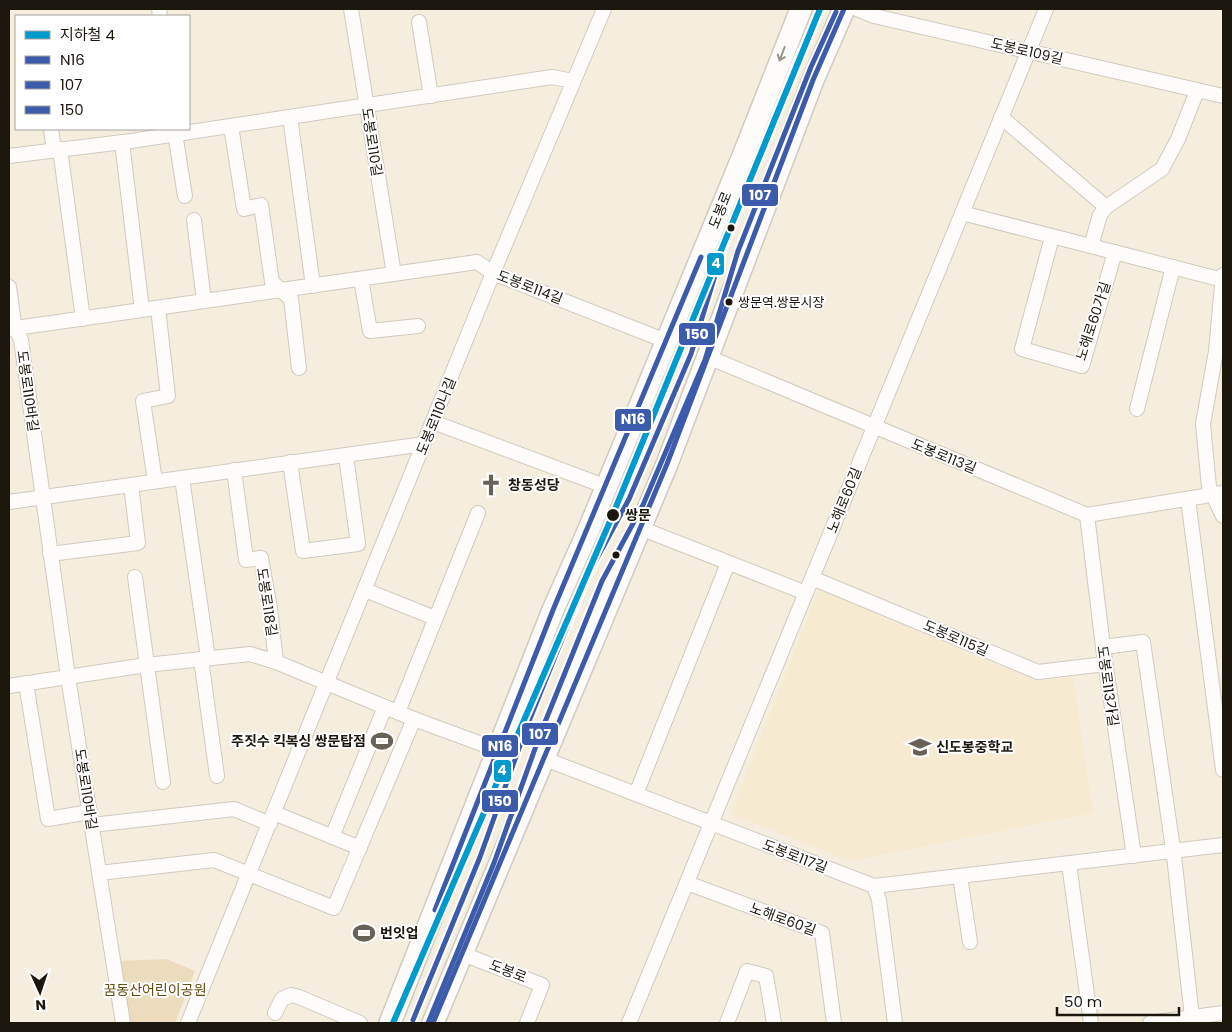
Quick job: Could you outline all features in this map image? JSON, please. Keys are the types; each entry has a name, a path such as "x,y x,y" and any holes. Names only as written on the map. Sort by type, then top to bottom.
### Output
{"main road":[{"name":"도봉로","path":"390,1023 553,610 607,486 801,9"},
{"path":"433,1023 640,528 708,357 813,80 844,9"}],"street":[{"name":"도봉로110길","path":"351,9 394,274"},
{"name":"도봉로110나길","path":"188,1023 493,274 604,9"},
{"name":"도봉로109길","path":"857,9 874,16 1223,96"},
{"name":"노해로60길","path":"629,1023 1046,9"},
{"path":"419,22 431,96"},
{"path":"9,156 127,137 231,126 552,77 573,81"},
{"path":"1091,246 1100,215 1106,207 1162,169 1178,139 1197,91"},
{"path":"290,117 313,286"},
{"path":"1001,117 1106,207"},
{"path":"231,126 244,209 261,205 272,282 291,299 299,368"},
{"path":"51,130 57,149 83,318"},
{"path":"178,132 185,196"},
{"path":"127,137 142,310"},
{"path":"962,212 1052,237 1223,280"},
{"path":"194,220 204,301"},
{"name":"노해로60가길","path":"1052,237 1022,349 1082,366 1115,252"},
{"name":"도봉로114길","path":"12,328 477,262 493,274 666,341"},
{"path":"1137,409 1172,267"},
{"path":"1223,275 1219,360 1203,424 1209,487 1218,494 1223,516"},
{"path":"360,279 370,331 418,326"},
{"name":"도봉로110바길","path":"9,288 12,328 21,340 68,677 122,1023"},
{"path":"155,482 143,401 168,396 158,308"},
{"name":"도봉로113길","path":"708,357 1087,515"},
{"path":"433,422 607,486"},
{"path":"9,502 424,444"},
{"path":"290,462 304,552 358,544 346,456"},
{"name":"도봉로118길","path":"234,470 246,560 261,558 270,608 276,662"},
{"path":"182,478 216,776"},
{"path":"50,554 138,542 131,485"},
{"path":"1087,515 1218,494"},
{"path":"1188,500 1217,672 1223,770"},
{"path":"398,712 478,512"},
{"name":"도봉로113가길","path":"1087,515 1102,646 1134,856"},
{"path":"640,528 806,593"},
{"path":"636,794 728,563"},
{"path":"134,577 163,782"},
{"name":"도봉로115길","path":"812,578 1038,672 1105,664"},
{"path":"365,590 435,618"},
{"path":"1102,646 1143,642 1173,851 1192,1017"},
{"name":"도봉로118길","path":"9,686 204,658 250,654 276,662 414,719 498,750"},
{"path":"26,683 48,819 91,819 234,810 272,818 360,848"},
{"path":"332,837 384,707"},
{"path":"99,873 214,860 334,908 414,719"},
{"name":"도봉로117길","path":"545,759 874,886 1223,845"},
{"path":"1069,864 1091,1023"},
{"path":"960,876 970,942"},
{"name":"노해로60길","path":"687,883 822,933 834,1023"},
{"path":"874,886 879,900 895,1023"},
{"name":"도봉로","path":"463,954 542,985 527,1023"},
{"path":"726,1023 747,971 766,976 774,1023"},
{"path":"275,1013 282,999 295,996 360,1023"},
{"path":"1156,1023 1223,1013"}],"shaded area":[{"name":"신도봉중학교","path":"819,590 1035,681 1073,677 1093,813 851,861 730,814"}],"green space":[{"name":"꿈동산어린이공원","path":"166,959 195,971 175,1023 129,1023 118,961"}],"metro line":[{"name":"4","path":"393,1023 611,519 820,9"}],"transit line":[{"name":"150","path":"413,1020 480,857 527,726 588,575 629,499 691,354 724,246 797,61 821,9"},
{"name":"N16","path":"433,1023 667,464 813,80 844,9"},
{"name":"107","path":"428,1023 494,863 541,732 602,581 643,505 705,360 738,251 811,67 836,12"},
{"name":"N16","path":"435,910 553,610 701,257"}],"place":[{"name":"쌍문역.쌍문시장","path":"729,302"},
{"name":"창동성당","path":"491,485"},
{"name":"쌍문","path":"613,515"},
{"name":"주짓수 킥복싱 쌍문탑점","path":"382,741"},
{"name":"신도봉중학교","path":"920,747"},
{"name":"번잇업","path":"364,933"}]}
